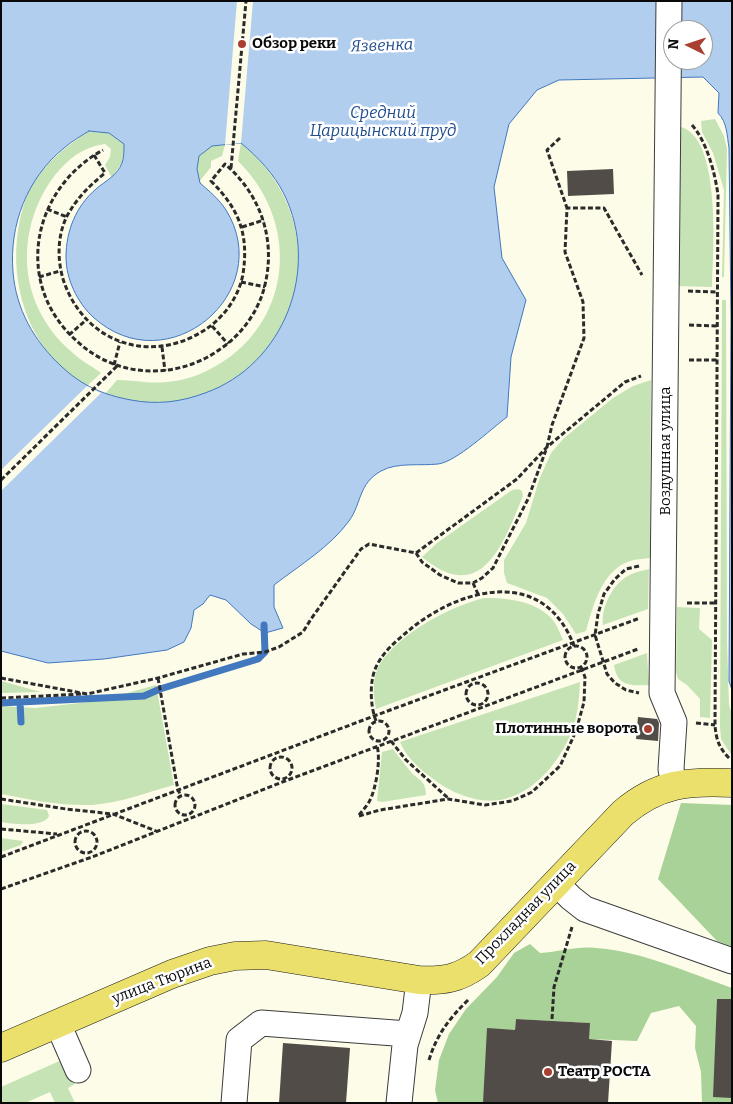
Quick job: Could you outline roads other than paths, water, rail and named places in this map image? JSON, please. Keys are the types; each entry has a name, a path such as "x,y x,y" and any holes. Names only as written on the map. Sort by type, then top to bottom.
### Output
{"main road":[{"name":"Прохладная улица","path":"419,980 452,978 479,964 624,813 637,802 674,785 693,782 732,782"},
{"name":"улица Тюрина","path":"1,1048 172,974 210,961 236,956 266,955 419,980"}],"street":[{"name":"Воздушная улица","path":"669,1 675,114 666,291 665,564 662,693 674,722 671,769 674,785"},
{"path":"556,883 585,909 732,961"},
{"path":"399,1103 408,1034 415,1013 419,980"},
{"path":"58,1024 78,1070"},
{"path":"234,1103 239,1040 261,1024 408,1034"}],"water":[{"name":"Средний Царицынский пруд","path":"1,1 732,1 732,690 729,681 731,318 729,148 725,125 718,113 719,93 703,77 559,80 537,90 509,124 494,187 502,258 526,300 511,357 507,417 464,451 445,462 394,466 374,476 364,488 349,521 333,539 274,585 274,607 283,628 265,633 251,624 226,600 210,595 203,604 194,610 191,628 184,642 167,650 104,659 48,663 1,651","holes":["89,131 109,133 124,144 122,163 120,168 89,196 78,211 70,229 66,257 70,282 77,297 87,311 93,317 122,335 153,341 181,335 207,320 226,298 237,271 238,241 226,210 200,183 197,169 199,156 212,146 241,143 253,154 265,166 280,187 294,223 298,253 296,283 288,311 274,338 256,361 233,379 205,393 187,399 169,402 141,402 121,398 85,384 69,373 43,346 28,324 18,299 13,272 14,237 23,204 31,188 51,160 73,141"]}],"waterway":[{"path":"21,722 20,702 144,696 160,689 258,659 265,652 264,625"},
{"path":"1,703 20,702"}],"place":[{"name":"Обзор реки","path":"242,44"},
{"name":"Плотинные ворота","path":"648,729"},
{"name":"Театр РОСТА","path":"548,1072"}],"water label":[{"name":"Язвенка","path":"382,46"}]}
